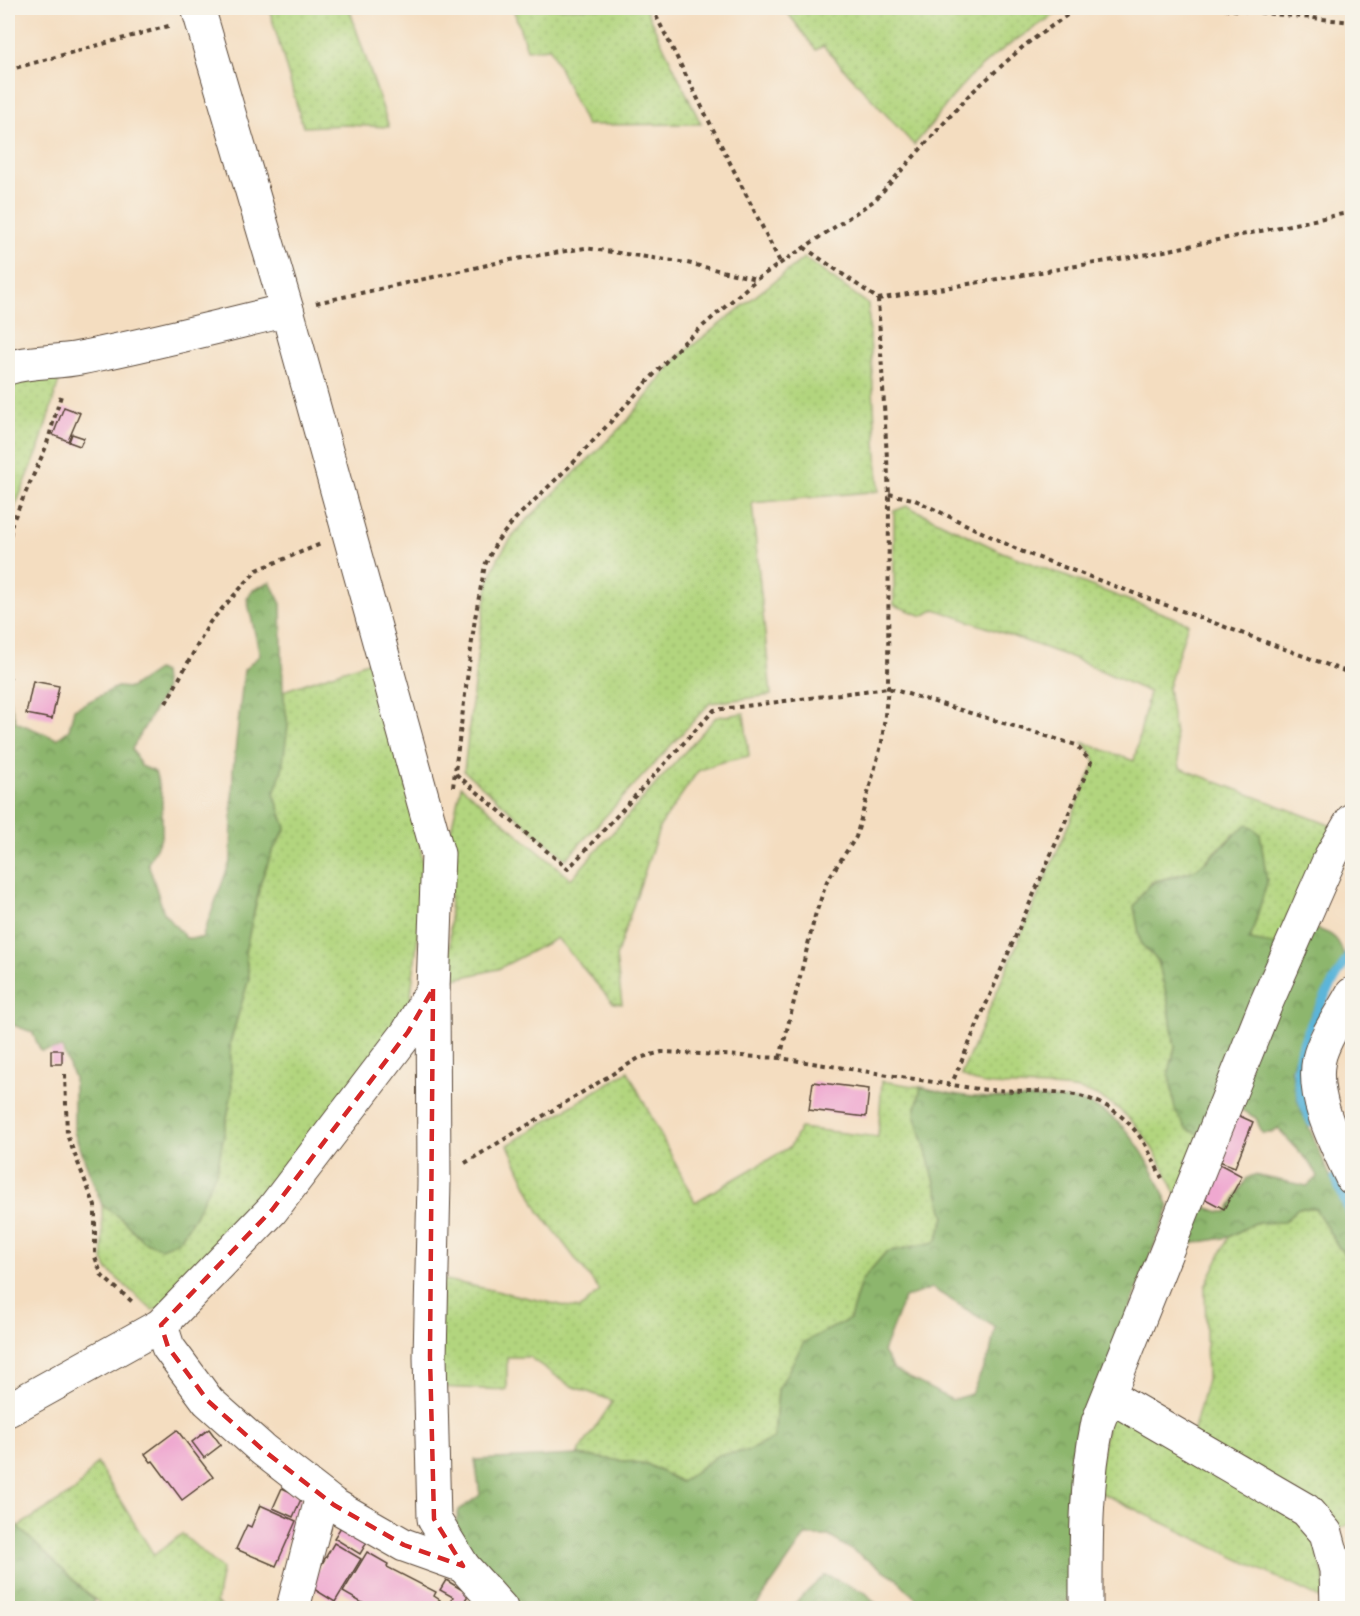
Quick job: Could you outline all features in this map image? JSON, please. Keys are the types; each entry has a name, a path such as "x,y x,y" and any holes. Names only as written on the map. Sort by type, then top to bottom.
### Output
{"street":[{"path":"200,15 287,310 438,854 433,989 434,1182 430,1356 434,1519 462,1566 490,1605"},
{"path":"8,368 26,362 72,360 171,339 287,310"},
{"path":"1086,1608 1088,1496 1092,1450 1098,1422 1265,1006 1331,856 1353,820"},
{"path":"8,1410 161,1326 272,1210 408,1032 433,989"},
{"path":"1353,993 1319,1058 1317,1077 1322,1105 1353,1178"},
{"path":"161,1326 168,1347 208,1401 263,1450 322,1496 404,1545 462,1566"},
{"path":"1110,1396 1306,1510 1326,1533 1336,1570 1338,1608"},
{"path":"293,1608 322,1496"}],"path":[{"path":"652,8 781,264"},
{"path":"451,797 456,774 474,618 485,565 496,542 516,518 572,464 681,345 757,279 875,200 969,94 1025,45 1077,8"},
{"path":"1215,8 1353,22"},
{"path":"8,70 166,27 200,15"},
{"path":"805,248 878,299 1155,253 1353,212"},
{"path":"287,310 510,260 585,248 687,263 757,279"},
{"path":"780,1058 815,916 827,881 856,837 882,742 888,688 886,574 889,494 878,299"},
{"path":"8,553 12,523 46,447 72,360"},
{"path":"889,494 913,499 1023,552 1353,674"},
{"path":"166,703 210,622 257,570 350,533"},
{"path":"8,676 13,683"},
{"path":"456,774 568,869 714,710 888,688 1076,745 1091,762 952,1083"},
{"path":"434,1182 639,1058 662,1052 780,1058 952,1083 978,1089 1007,1092 1049,1090 1087,1096 1120,1114 1141,1137 1168,1192 1178,1219"},
{"path":"65,1074 67,1135 95,1206 95,1257 102,1276 161,1326"}],"highlighted area":[{"path":"433,989 430,1357 434,1519 463,1566 404,1545 334,1505 263,1450 208,1401 168,1347 161,1325 272,1210 408,1032"}],"green space":[{"path":"269,8 349,8 389,127 345,125 303,127"},
{"path":"513,8 645,8 701,124 586,125 550,48 527,50"},
{"path":"784,8 1065,8 1006,47 974,73 914,145 823,46 816,50"},
{"path":"804,258 868,304 879,491 752,503 771,695 710,703 566,859 464,771 480,633 489,581 499,556 518,529 628,420 678,357"},
{"path":"62,371 38,451 8,524 8,376"},
{"path":"907,506 1002,552 1188,623 1168,688 1180,768 1340,829 1282,946 1250,940 1267,882 1260,834 1234,834 1196,870 1151,882 1141,944 1158,960 1168,1002 1175,1047 1169,1073 1208,1138 1180,1202 1154,1151 1143,1135 1131,1120 1101,1098 1068,1088 989,1085 961,1075 1095,763 1092,753 1082,742 1134,761 1149,692 1073,658 935,609 923,616 894,605 894,511"},
{"path":"270,582 281,604 283,691 288,726 282,770 274,794 286,828 272,852 261,881 245,952 249,978 230,1043 232,1092 217,1170 195,1216 179,1241 161,1248 143,1241 121,1218 102,1205 74,1132 74,1078 62,1048 41,1051 32,1032 8,1023 8,696 16,722 57,739 69,730 74,709 117,687 130,688 157,670 163,673 165,691 132,749 141,766 155,772 162,797 162,836 148,863 164,913 186,938 202,938 231,859 233,770 244,670 260,655 247,599 253,590"},
{"path":"376,659 420,838 424,883 409,1012 259,1206 161,1308 152,1310 108,1270 103,1260 102,1205 121,1218 143,1241 179,1241 195,1216 217,1170 232,1092 230,1043 249,978 245,952 261,881 272,852 286,829 274,794 288,726 283,691"},
{"path":"744,713 749,756 718,763 698,771 660,826 616,957 622,1004 613,1003 557,938 498,969 450,980 450,834 461,786 571,879 716,717"},
{"path":"1248,824 1260,834 1267,882 1250,940 1282,946 1208,1138 1186,1129 1175,1110 1169,1073 1175,1047 1168,1002 1158,961 1141,944 1134,907 1141,895 1153,883 1194,870"},
{"path":"1317,929 1328,933 1335,939 1344,957 1311,1014 1291,1069 1298,1102 1352,1227 1352,1261 1339,1248 1315,1208 1298,1208 1284,1222 1254,1223 1229,1237 1195,1243 1175,1250 1201,1205 1220,1212 1227,1212 1247,1178 1254,1175 1307,1186 1317,1177 1306,1159 1278,1128 1270,1133 1262,1133 1256,1118 1232,1105 1305,932"},
{"path":"628,1071 695,1202 790,1147 800,1128 878,1137 882,1081 921,1087 915,1113 945,1217 936,1242 886,1252 861,1281 850,1319 804,1343 778,1390 774,1438 748,1451 718,1455 681,1482 647,1464 577,1455 613,1401 569,1385 529,1357 507,1357 507,1390 439,1387 441,1279 579,1309 600,1291 539,1211 508,1145"},
{"path":"921,1087 968,1096 1060,1099 1091,1105 1107,1114 1134,1140 1154,1172 1169,1207 1094,1402 1074,1592 1062,1608 925,1608 895,1577 829,1536 805,1536 755,1608 519,1608 454,1530 459,1510 480,1495 475,1460 577,1455 647,1464 681,1482 718,1455 748,1451 774,1438 778,1390 804,1342 850,1319 861,1281 886,1252 936,1242 945,1217 915,1113","holes":["932,1288 995,1327 990,1354 971,1394 952,1400 894,1370 883,1352 904,1298"]},
{"path":"1298,1208 1316,1208 1339,1248 1352,1262 1352,1523 1331,1532 1192,1438 1207,1379 1205,1286 1229,1237 1254,1223 1284,1222"},
{"path":"1110,1409 1312,1526 1330,1603 1095,1490"},
{"path":"97,1463 154,1555 182,1534 222,1569 216,1603 223,1608 104,1608 17,1527 75,1491"},
{"path":"8,1517 94,1600 91,1608 8,1608"},
{"path":"825,1575 866,1593 880,1608 790,1608"}],"building":[{"path":"64,407 80,413 68,441 53,435"},
{"path":"72,434 84,438 80,446 69,442"},
{"path":"33,681 59,686 52,719 26,714"},
{"path":"51,1050 62,1050 62,1064 51,1064"},
{"path":"813,1082 869,1089 866,1117 809,1110"},
{"path":"1233,1113 1253,1122 1235,1167 1214,1159"},
{"path":"1214,1161 1242,1176 1224,1209 1196,1194"},
{"path":"209,1429 221,1445 204,1458 192,1442"},
{"path":"177,1430 213,1477 182,1500 153,1461 151,1462 145,1454"},
{"path":"282,1488 302,1497 293,1517 273,1508"},
{"path":"260,1505 296,1521 276,1566 236,1549 247,1525 251,1527"},
{"path":"346,1519 372,1534 360,1554 334,1538"},
{"path":"334,1543 361,1559 335,1602 309,1586"},
{"path":"367,1552 388,1564 387,1567 436,1592 434,1596 440,1600 434,1608 371,1608 343,1592"},
{"path":"446,1580 469,1594 460,1608 446,1608 453,1597 440,1590"}],"waterway":[{"path":"1311,1122 1299,1089 1297,1068 1300,1053 1319,1007 1352,950"},
{"path":"1335,1178 1352,1218"}]}
